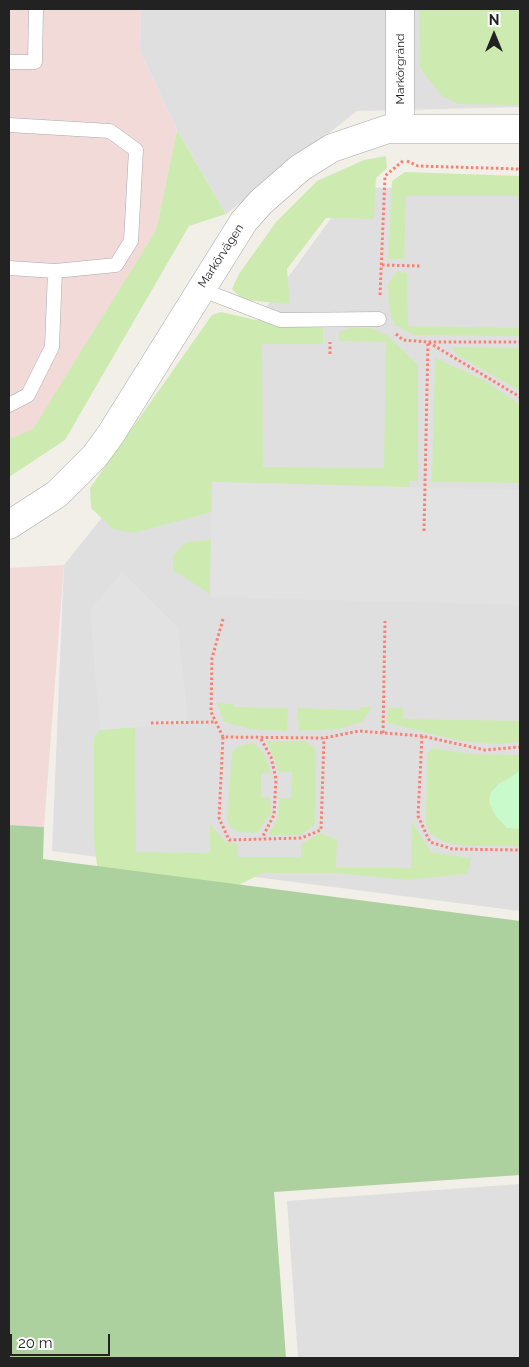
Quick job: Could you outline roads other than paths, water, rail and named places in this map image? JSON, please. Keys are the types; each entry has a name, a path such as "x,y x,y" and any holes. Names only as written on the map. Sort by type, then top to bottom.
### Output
{"street":[{"name":"Markörgränd","path":"400,9 400,129"},
{"name":"Markörvägen","path":"9,525 58,494 95,456 111,434 244,221 261,202 300,168 340,144 388,129 520,129"}],"lane":[{"path":"9,62 35,62 36,9"},
{"path":"9,125 110,131 136,150 130,241 116,265 55,271 9,268"},
{"path":"9,405 28,395 52,347 55,271"},
{"path":"200,289 280,320 379,319"}]}
